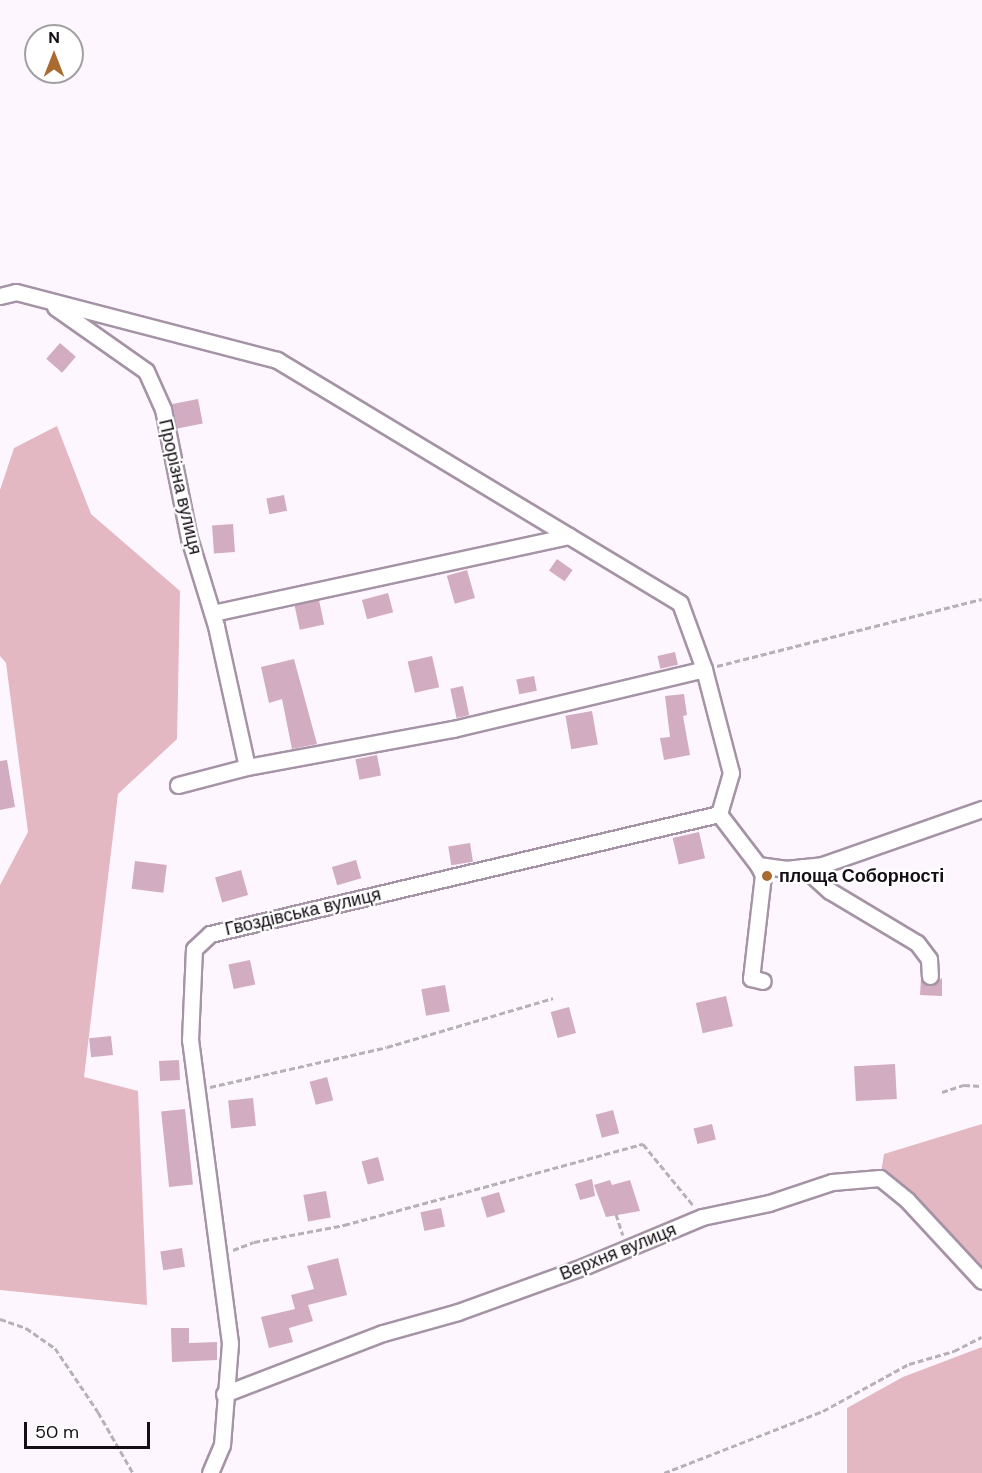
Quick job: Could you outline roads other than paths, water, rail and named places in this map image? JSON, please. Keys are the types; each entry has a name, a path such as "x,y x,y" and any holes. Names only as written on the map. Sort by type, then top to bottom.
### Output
{"street":[{"path":"0,296 16,292 38,297 277,360 680,603 704,669 731,773 719,812 763,874 757,979"},
{"name":"Прорізна вулиця","path":"38,297 81,323 146,371 163,409 189,538 212,612 247,768"},
{"path":"212,612 569,536"},
{"path":"178,785 247,768 453,729 704,669"},
{"path":"758,864 803,867 822,865 982,809"},
{"name":"Гвоздівська вулиця","path":"210,1473 222,1445 224,1394 230,1343 190,1040 194,949 210,934 719,812"},
{"path":"803,867 830,891 917,943 929,959 930,976"},
{"name":"Верхня вулиця","path":"224,1394 383,1333 458,1312 628,1248 702,1217 769,1203 832,1182 880,1178 907,1200 982,1281"}],"place":[{"name":"площа Соборності","path":"767,876"}]}
